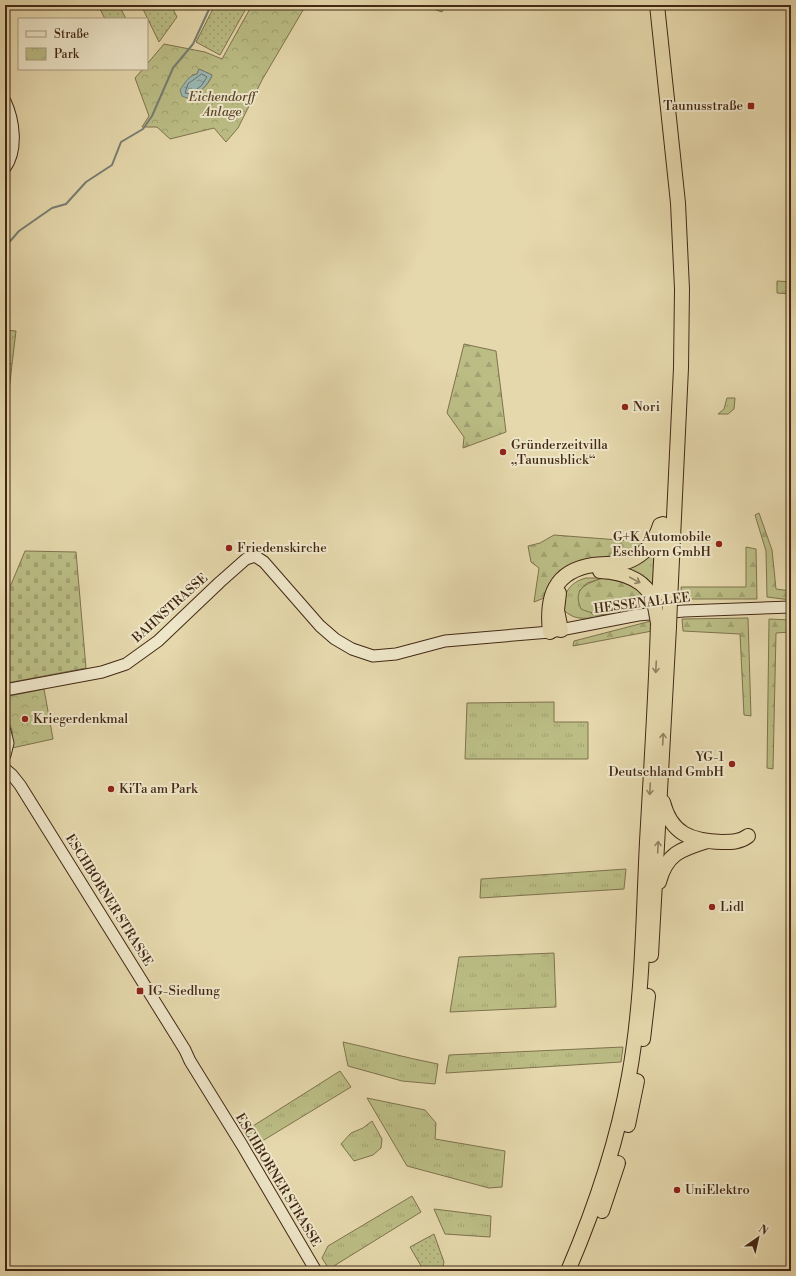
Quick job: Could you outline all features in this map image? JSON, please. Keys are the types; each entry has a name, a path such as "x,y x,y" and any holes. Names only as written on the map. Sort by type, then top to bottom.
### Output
{"highway":[{"path":"578,1271 610,1192 634,1103 646,1019 661,791 661,601 671,370 672,276 669,198 647,5"},
{"path":"657,5 678,203 682,289 681,368 661,601"},
{"path":"555,631 549,600 561,580 572,571 582,568 620,563 636,558 649,547 656,536 664,511"},
{"path":"555,631 558,596 564,584 570,578 584,573 600,571 628,576 644,586 661,601"},
{"path":"568,1271 587,1227 607,1168 617,1131 632,1060 640,972 662,626"},
{"path":"661,791 667,816 675,828 688,836 708,841 740,841 748,836"},
{"path":"654,900 664,867 675,853 687,847 708,841"}],"street":[{"path":"5,101 10,114 13,133 13,149 6,166"},
{"name":"HESSENALLEE","path":"255,556 264,562 320,626 335,639 363,654 379,656 396,654 445,641 555,631 638,616 684,611 791,607"},
{"name":"BAHNSTRASSE","path":"5,690 102,672 126,664 158,641 246,559 255,556"},
{"path":"5,731 8,743 5,755"},
{"name":"ESCHBORNER STRASSE","path":"5,769 20,785 186,1050 190,1061 204,1082 316,1271"}],"green space":[{"path":"98,5 119,5 126,18 104,18"},
{"path":"141,5 171,5 177,17 159,42"},
{"path":"215,5 248,5 220,55 196,42"},
{"name":"Eichendorff Anlage","path":"252,5 262,5 266,7 267,5 306,5 262,80 238,128 226,142 214,128 170,139 157,127 142,127 149,116 135,78 142,70 148,70 148,63 164,44 205,52 222,59","holes":["199,69 212,75 207,84 194,96 192,75 197,74"]},
{"path":"422,5 444,5 442,12"},
{"path":"777,281 791,282 791,294 777,293"},
{"path":"5,330 16,331 12,364 5,363"},
{"path":"464,344 496,351 506,432 463,448 464,437 447,413"},
{"path":"5,363 12,364 8,401 5,401"},
{"path":"727,398 735,398 734,409 728,414 718,414 724,409"},
{"path":"759,513 772,550 776,589 791,591 791,600 767,597 766,551 755,515"},
{"path":"554,535 645,542 624,555 553,582 544,598 534,602 539,568 531,562 528,546 540,543"},
{"path":"657,546 656,595 623,567"},
{"path":"746,547 756,549 757,599 682,599 681,587 746,587"},
{"path":"25,551 76,552 86,668 7,683 5,681 5,599"},
{"path":"586,578 603,578 587,583 579,591 592,614 604,616 578,618 568,614 564,610 564,599 568,590 576,582"},
{"path":"603,578 622,582 637,590 647,599 643,608 619,614 596,614 581,609 578,596 582,588 591,582"},
{"path":"748,618 751,716 744,715 740,634 683,631 682,619"},
{"path":"769,619 791,620 791,632 776,633 773,769 767,768"},
{"path":"651,621 652,631 573,646 574,641"},
{"path":"44,689 53,739 12,748 12,730 5,712 5,697"},
{"path":"554,702 554,722 588,722 588,759 465,759 467,703"},
{"path":"626,869 624,889 480,898 481,879"},
{"path":"554,953 556,1007 450,1012 459,957"},
{"path":"343,1042 438,1064 435,1084 402,1081 348,1066"},
{"path":"623,1047 621,1062 446,1073 449,1055"},
{"path":"340,1071 351,1087 254,1146 245,1131"},
{"path":"367,1098 425,1110 436,1123 435,1139 505,1151 502,1187 489,1188 407,1166"},
{"path":"372,1121 382,1139 381,1148 373,1155 354,1161 341,1144 351,1133 363,1128"},
{"path":"412,1196 421,1212 329,1269 322,1258 328,1246"},
{"path":"434,1209 491,1216 490,1237 445,1234"},
{"path":"434,1234 444,1262 442,1271 424,1271 410,1247"}],"water":[{"path":"199,69 212,75 208,82 190,99 182,96 180,90 185,82 197,74"}],"waterway":[{"path":"5,247 19,231 52,208 66,204 86,182 112,165 121,142 143,129 152,116 173,68 193,44 211,5"}],"place":[{"name":"Taunusstraße","path":"751,106"},
{"name":"Nori","path":"625,407"},
{"name":"Gründerzeitvilla „Taunusblick“","path":"503,452"},
{"name":"G+K Automobile Eschborn GmbH","path":"719,544"},
{"name":"Friedenskirche","path":"229,548"},
{"name":"Kriegerdenkmal","path":"25,719"},
{"name":"YG-1 Deutschland GmbH","path":"732,764"},
{"name":"KiTa am Park","path":"111,789"},
{"name":"Lidl","path":"712,907"},
{"name":"IG-Siedlung","path":"140,991"},
{"name":"UniElektro","path":"677,1190"}]}
